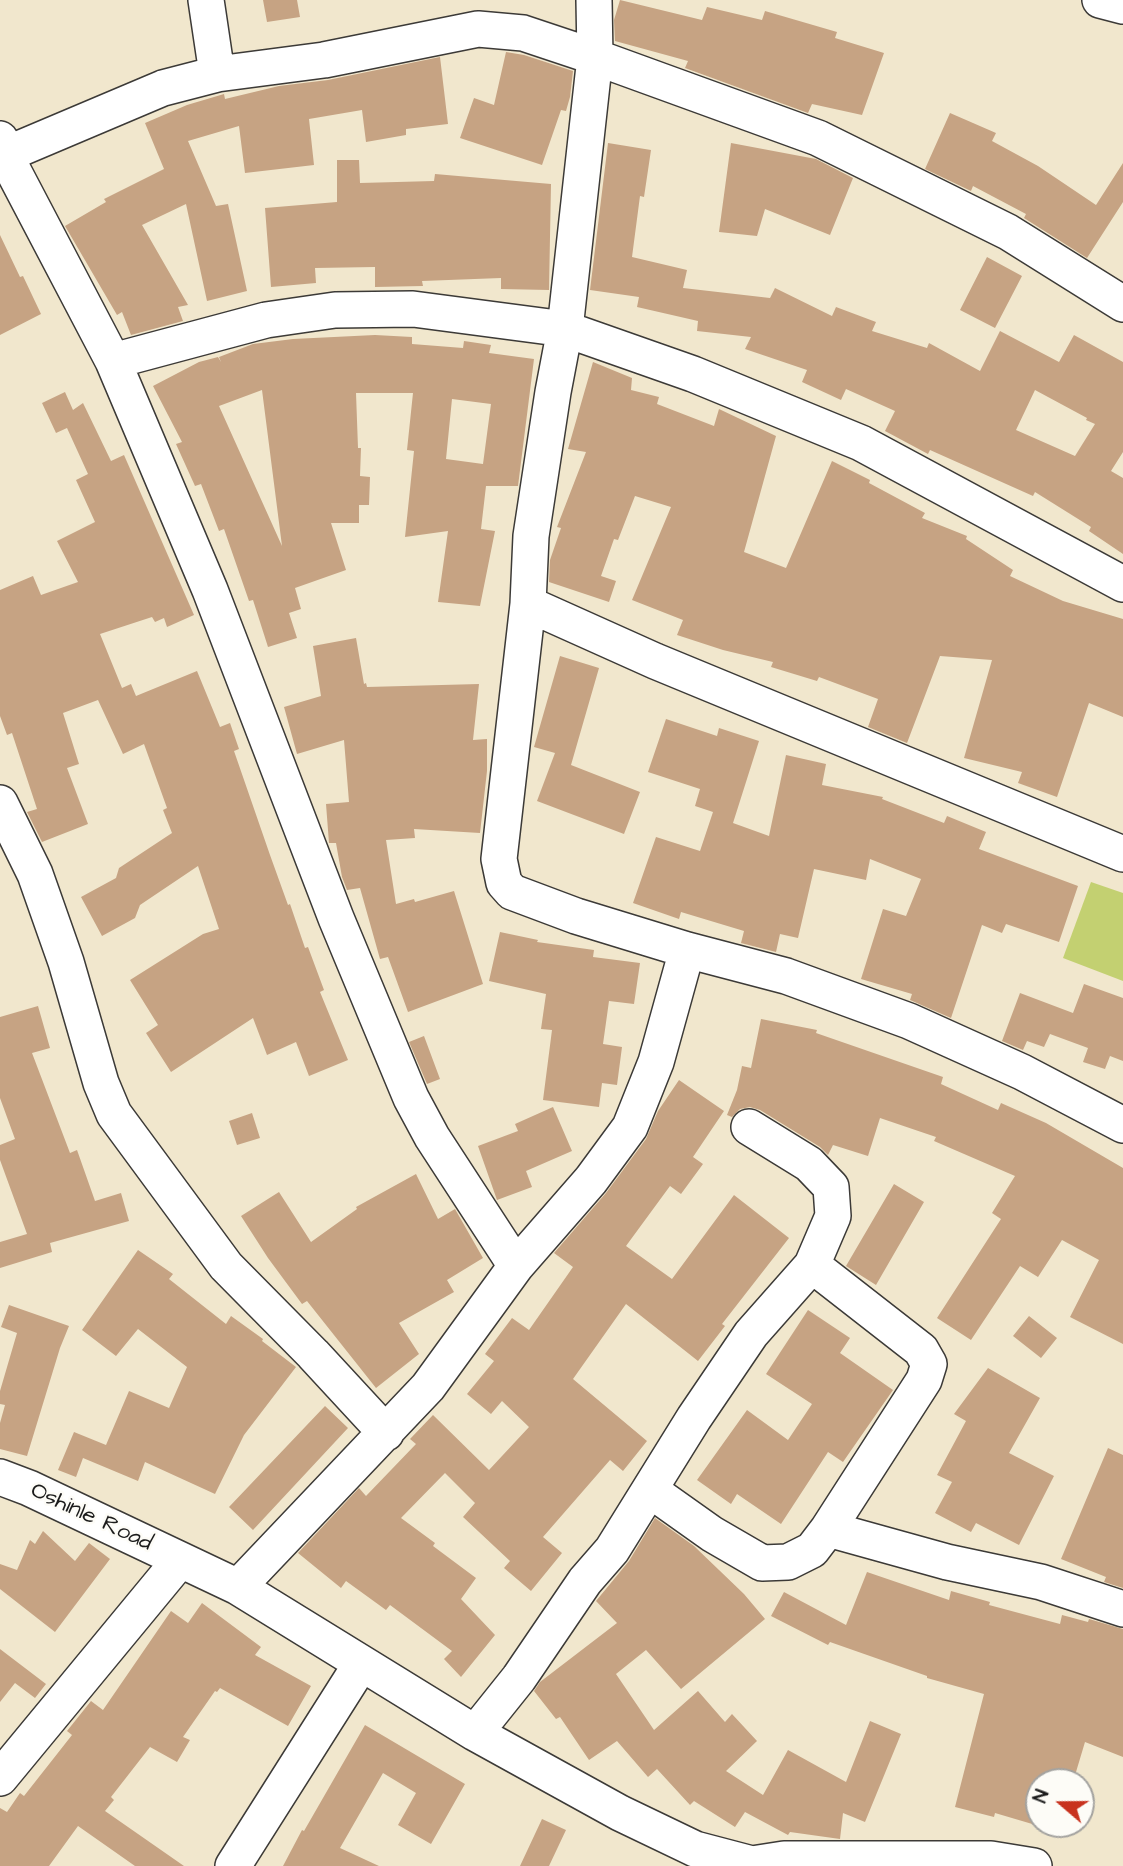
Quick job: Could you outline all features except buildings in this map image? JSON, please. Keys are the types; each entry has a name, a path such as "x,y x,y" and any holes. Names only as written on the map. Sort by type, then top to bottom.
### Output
{"street":[{"path":"206,0 217,74"},
{"path":"594,0 595,57 565,329 552,392 531,536 527,604 499,859 504,883 512,892 576,916 687,950 786,976 909,1021 1022,1072 1123,1125"},
{"path":"1100,0 1123,6"},
{"path":"516,1266 432,1137 411,1098 336,918 210,590 113,361 2,150 163,88 217,74 324,60 478,29 523,33 818,138 1008,232 1123,304"},
{"path":"113,361 266,320 335,310 413,309 565,329 693,374 861,443 1123,584"},
{"path":"527,604 655,661 1123,854"},
{"path":"0,803 34,874 66,962 101,1083 114,1114 226,1266 313,1353 386,1433"},
{"path":"238,1587 428,1387 516,1266 591,1180 630,1127 656,1062 687,950"},
{"path":"475,1733 519,1678 585,1581 612,1550 694,1418 751,1334 812,1265 833,1216 831,1187 809,1164 749,1127"},
{"path":"650,1490 712,1534 762,1563 788,1562 813,1550 925,1380 929,1364 921,1350 812,1265"},
{"name":"Oshinle Road","path":"0,1477 29,1488 238,1587 475,1733 621,1813 695,1849 752,1865"},
{"path":"828,1529 947,1562 1041,1581 1123,1609"},
{"path":"0,1778 180,1560"},
{"path":"233,1866 360,1664"},
{"path":"752,1865 784,1859 991,1859 1034,1866"}],"green space":[{"path":"1091,882 1123,893 1123,981 1063,958"}]}
